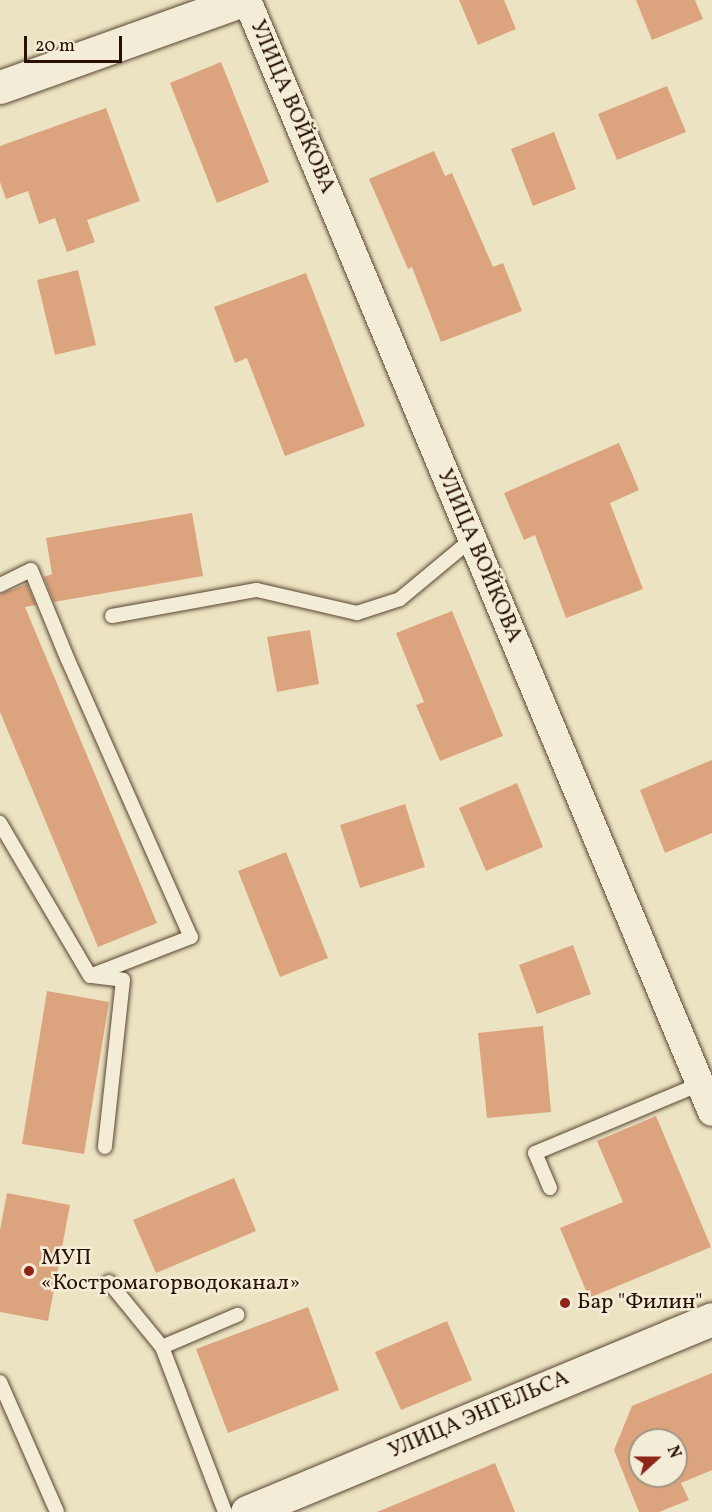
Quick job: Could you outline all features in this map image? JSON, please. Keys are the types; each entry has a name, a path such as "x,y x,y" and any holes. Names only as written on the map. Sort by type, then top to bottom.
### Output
{"main road":[{"path":"0,87 245,0"},
{"name":"УЛИЦА ЭНГЕЛЬСА","path":"247,1512 712,1319"}],"street":[{"name":"УЛИЦА ВОЙКОВА","path":"245,0 712,1112"}],"lane":[{"path":"112,616 257,590 357,613 400,599 472,539"},
{"path":"0,585 31,570 68,660 191,937 90,976"},
{"path":"0,823 90,976"},
{"path":"90,976 123,980 105,1147"},
{"path":"550,1188 535,1153 700,1084"},
{"path":"109,1282 162,1347 225,1512"},
{"path":"162,1347 237,1315"},
{"path":"0,1382 57,1512"}],"building":[{"path":"459,0 504,0 516,29 478,45"},
{"path":"636,0 695,0 703,19 652,40"},
{"path":"221,62 269,182 217,203 170,83"},
{"path":"667,86 686,132 617,160 598,114"},
{"path":"106,108 140,201 87,220 95,242 67,252 55,218 39,224 28,191 6,199 0,182 0,146"},
{"path":"554,132 576,189 533,206 511,149"},
{"path":"434,151 445,176 452,173 493,267 503,263 522,311 441,342 412,267 408,269 369,179"},
{"path":"78,270 96,345 55,355 37,280"},
{"path":"306,273 365,426 285,456 247,358 235,363 214,307"},
{"path":"619,443 639,490 610,503 643,589 566,618 535,535 524,540 504,493"},
{"path":"192,513 203,576 54,602 44,577 52,574 46,538"},
{"path":"27,584 36,605 25,607 157,923 98,947 0,712 0,594"},
{"path":"452,611 503,736 440,761 416,705 424,702 396,633"},
{"path":"310,630 319,684 277,692 267,637"},
{"path":"712,760 712,833 665,853 640,790"},
{"path":"517,783 543,847 486,871 459,808"},
{"path":"405,804 425,867 360,888 340,825"},
{"path":"286,852 328,958 280,977 238,871"},
{"path":"573,945 591,994 537,1014 519,965"},
{"path":"47,991 109,1002 84,1154 22,1144"},
{"path":"543,1026 551,1112 487,1118 478,1033"},
{"path":"656,1116 711,1247 589,1298 560,1228 623,1202 597,1141"},
{"path":"234,1178 256,1231 156,1273 133,1220"},
{"name":"МУП «Костромагорводоканал»","path":"7,1193 70,1205 48,1321 0,1312 0,1230"},
{"path":"308,1307 339,1390 228,1433 196,1349"},
{"path":"447,1321 472,1380 401,1410 375,1352"},
{"path":"712,1373 712,1470 688,1480 688,1428 628,1428 628,1485 614,1450 632,1406"},
{"path":"495,1463 515,1512 377,1512"},
{"path":"629,1488 683,1488 689,1500 659,1512 639,1512"}],"place":[{"name":"МУП «Костромагорводоканал»","path":"29,1271"},
{"name":"Бар \"Филин\"","path":"565,1303"}]}
